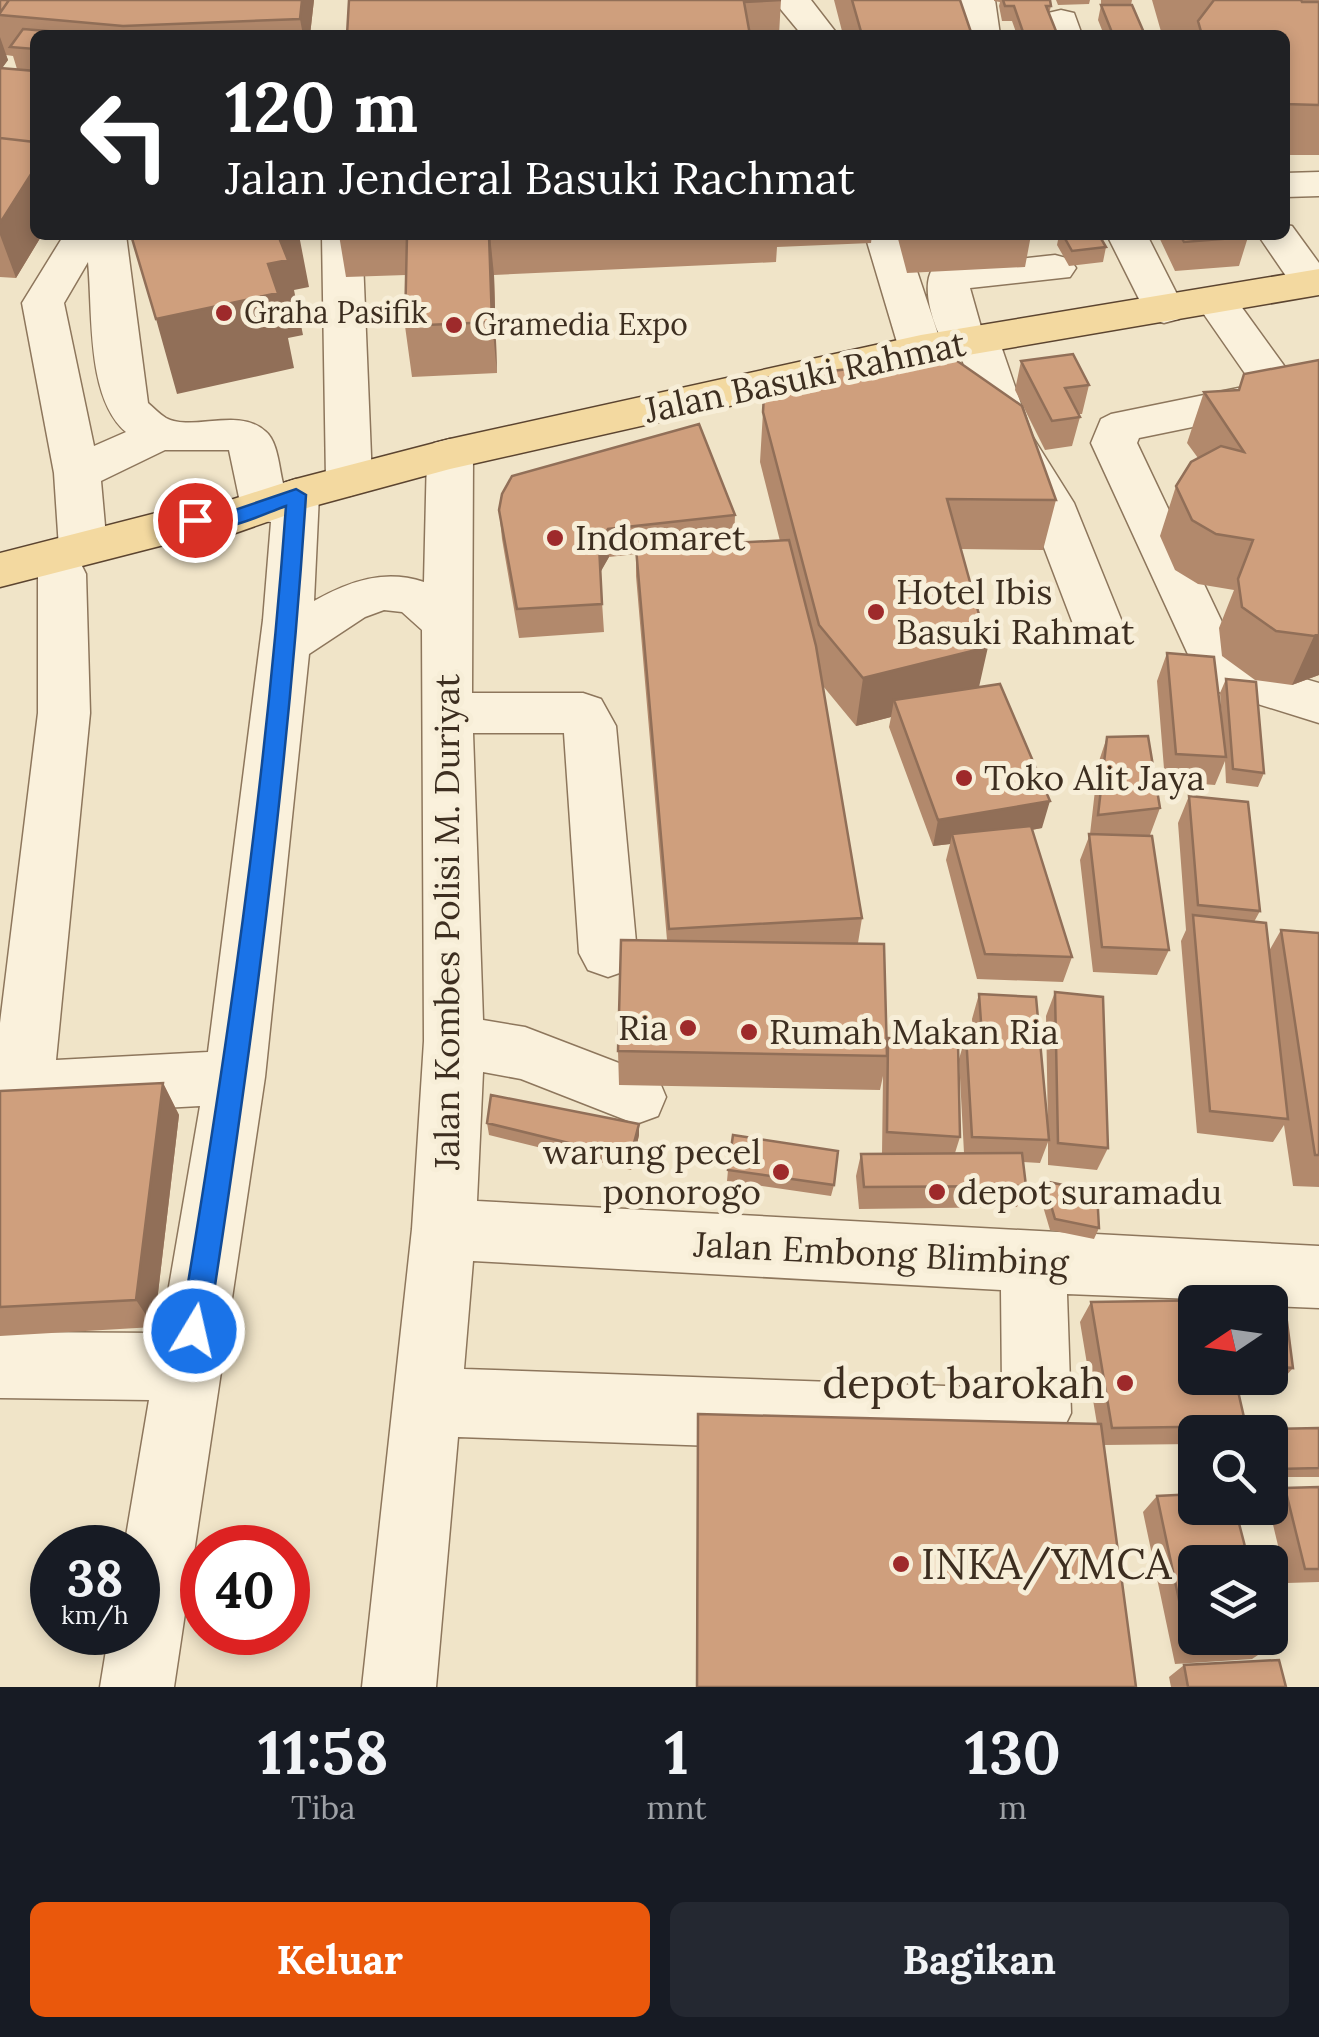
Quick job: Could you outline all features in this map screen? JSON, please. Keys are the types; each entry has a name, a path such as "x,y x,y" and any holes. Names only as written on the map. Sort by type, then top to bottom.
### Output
{"main road":[{"name":"Jalan Basuki Rahmat","path":"72,561 202,536 284,501 450,454 774,402 922,349 1315,282"},
{"path":"0,570 72,561"},
{"path":"0,590 72,561"}],"street":[{"path":"791,0 817,30"},
{"path":"977,0 981,30"},
{"path":"1290,185 1319,184"},
{"path":"81,240 43,303 77,473 64,713 24,1083 33,1088 235,1077"},
{"path":"106,240 122,394 128,410 158,435"},
{"path":"137,1687 235,1077 285,646 284,501 341,240"},
{"path":"887,240 922,349"},
{"path":"1132,240 1191,305 1286,392"},
{"path":"1282,240 1315,282"},
{"path":"1075,324 1048,252 948,277 950,298 1006,417 985,438 1030,467 1100,629"},
{"path":"58,380 118,362"},
{"path":"1286,392 1127,425 1117,430 1114,443 1220,673 1319,703"},
{"path":"77,473 158,435 245,437 284,501"},
{"name":"Jalan Kombes Polisi M. Duriyat","path":"399,1687 444,1229 454,1041 446,713 450,454"},
{"path":"285,646 350,603 378,594 397,592 419,599 448,625"},
{"path":"446,713 583,712 590,726 608,952"},
{"path":"454,1041 524,1053 636,1098"},
{"name":"Jalan Embong Blimbing","path":"444,1229 1319,1276"},
{"path":"428,1402 1032,1420 1037,1413 1033,1260"},
{"path":"0,1365 188,1368"}],"building":[{"path":"9,0 302,0 300,19 123,26 0,15"},
{"path":"349,0 781,0 744,2 749,30 347,30"},
{"path":"852,0 960,0 970,30 861,30"},
{"path":"1003,0 1050,0 1051,6 1046,6 1056,30 1022,30 1014,6 1005,6"},
{"path":"1214,0 1319,2 1319,105 1290,104 1290,30 1201,30 1198,21"},
{"path":"1101,5 1132,5 1143,30 1111,30"},
{"path":"23,29 35,30 30,30 30,49 10,47"},
{"path":"0,68 30,71 30,141 0,138"},
{"path":"0,138 30,141 30,176 0,223"},
{"path":"132,240 280,240 288,260 268,264 278,293 156,319"},
{"path":"407,240 489,240 492,322 405,326"},
{"path":"1066,240 1102,240 1106,247 1072,251"},
{"path":"1073,354 1089,385 1065,388 1080,417 1052,421 1021,361"},
{"name":"Hotel Ibis Basuki Rahmat","path":"953,358 1022,406 1056,500 947,499 988,647 863,678 819,625 763,412 765,378"},
{"path":"1319,360 1319,634 1314,636 1276,631 1242,607 1238,579 1253,540 1216,534 1192,520 1176,486 1191,462 1221,446 1244,452 1204,392 1239,390 1244,374"},
{"path":"699,424 735,515 608,529 599,545 602,604 517,609 499,510 512,476"},
{"path":"789,540 816,646 862,918 669,929 636,548"},
{"path":"1167,653 1214,657 1226,757 1176,754"},
{"path":"1226,679 1256,682 1264,773 1233,769"},
{"name":"Toko Alit Jaya","path":"1000,684 1050,801 938,820 894,700"},
{"path":"1148,736 1160,808 1098,815 1107,737"},
{"path":"1189,796 1248,802 1260,911 1198,905"},
{"path":"1031,826 1072,957 985,954 952,834"},
{"path":"1089,834 1152,836 1169,950 1102,947"},
{"path":"1193,915 1266,923 1288,1119 1210,1111"},
{"path":"1281,930 1319,933 1319,1155 1315,1155"},
{"name":"Rumah Makan Ria","path":"621,940 884,944 887,1056 618,1051"},
{"path":"1055,992 1103,997 1108,1148 1058,1143"},
{"path":"979,994 1036,997 1049,1140 972,1137 966,1035 982,1036"},
{"path":"888,1038 958,1043 960,1137 887,1132"},
{"path":"163,1083 136,1300 0,1307 0,1091"},
{"path":"491,1095 639,1124 630,1158 487,1123"},
{"name":"warung pecel ponorogo","path":"733,1135 838,1151 834,1185 728,1170"},
{"path":"1022,1153 1026,1186 864,1187 861,1154"},
{"path":"1044,1181 1097,1192 1099,1228 1055,1219"},
{"path":"1178,1301 1178,1395 1239,1395 1243,1415 1178,1415 1178,1427 1112,1428 1091,1302"},
{"path":"1288,1330 1293,1368 1288,1368"},
{"name":"INKA/YMCA","path":"698,1414 1101,1424 1136,1687 697,1687"},
{"path":"1319,1428 1319,1468 1288,1469 1288,1429"},
{"path":"1319,1487 1319,1569 1305,1569 1288,1488"},
{"path":"1178,1495 1178,1525 1239,1525 1245,1545 1178,1545 1178,1595 1157,1496"},
{"path":"1279,1660 1286,1687 1188,1687 1184,1665"}],"place":[{"name":"Graha Pasifik","path":"224,313"},
{"name":"Gramedia Expo","path":"454,325"},
{"name":"Indomaret","path":"555,538"},
{"name":"Hotel Ibis Basuki Rahmat","path":"876,612"},
{"name":"Toko Alit Jaya","path":"964,778"},
{"name":"Ria","path":"688,1028"},
{"name":"Rumah Makan Ria","path":"749,1032"},
{"name":"warung pecel ponorogo","path":"781,1172"},
{"name":"depot suramadu","path":"937,1192"},
{"name":"depot barokah","path":"1125,1383"},
{"name":"INKA/YMCA","path":"901,1564"}],"route":[{"path":"194,1331 235,1077 288,620 296,495 224,520 195,520"}]}
